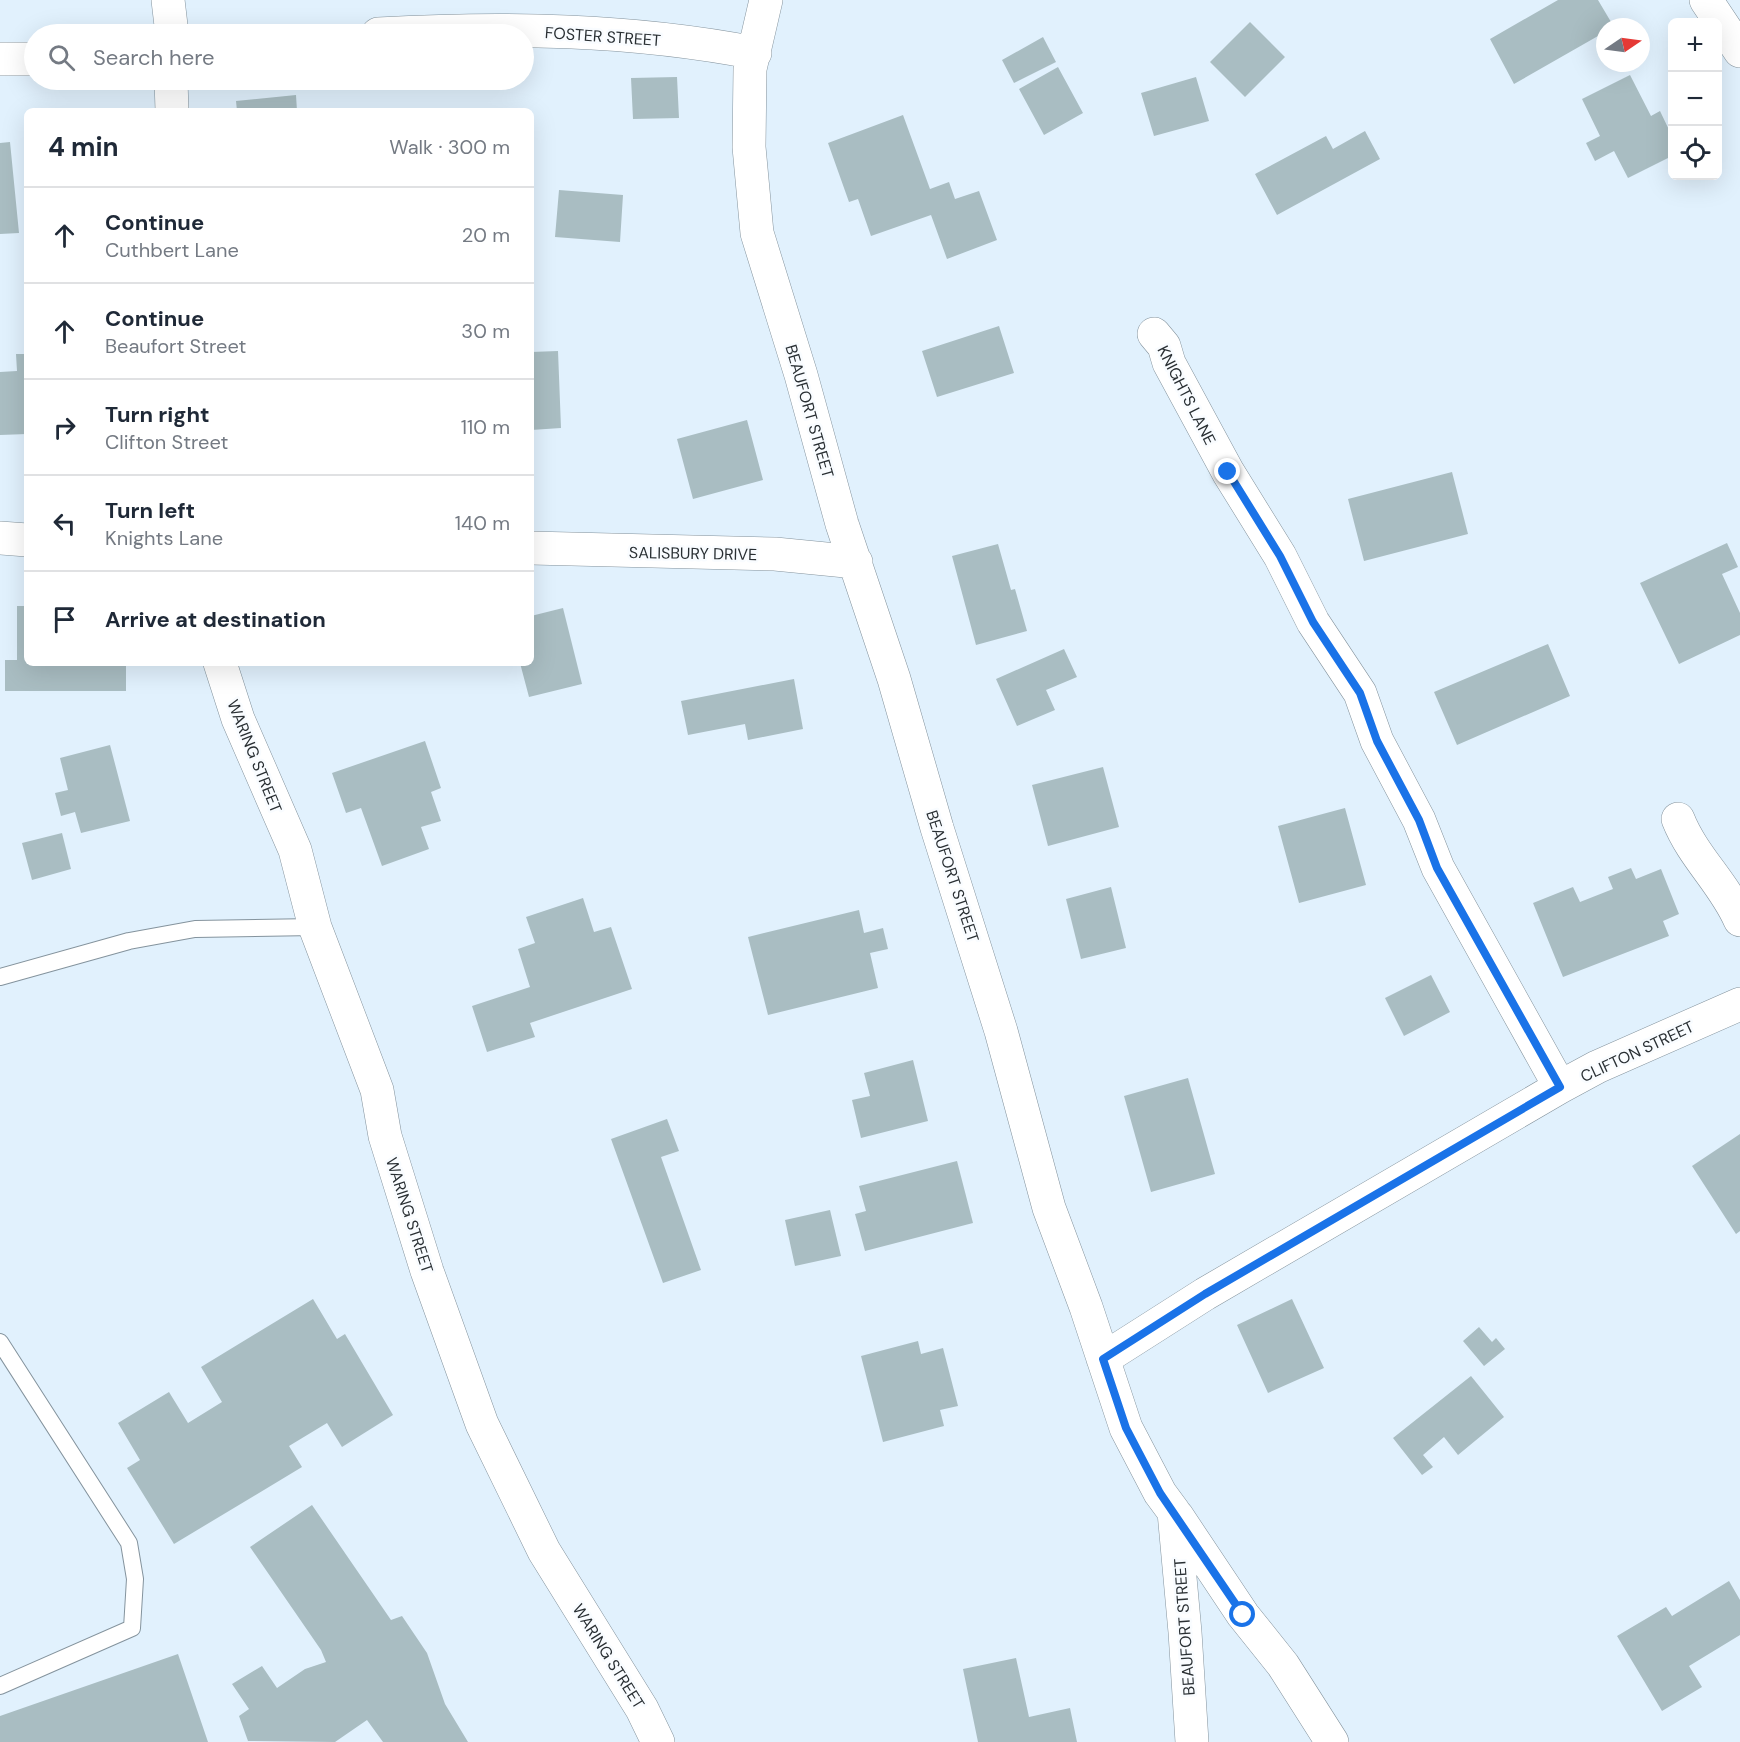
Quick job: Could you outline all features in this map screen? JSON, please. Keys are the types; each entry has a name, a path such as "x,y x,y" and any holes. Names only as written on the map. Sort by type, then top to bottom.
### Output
{"street":[{"path":"168,0 171,24"},
{"name":"BEAUFORT STREET","path":"766,0 750,69 749,147 757,233 1001,1031 1049,1208 1126,1428 1160,1493 1174,1512 1192,1742"},
{"path":"1706,0 1740,51"},
{"name":"FOSTER STREET","path":"534,32 588,33 694,41 755,53"},
{"path":"0,59 24,59"},
{"path":"171,90 172,108"},
{"name":"KNIGHTS LANE","path":"1154,334 1164,346 1186,396 1228,472 1280,556 1313,622 1360,693 1377,741 1419,820 1437,868 1560,1087"},
{"path":"0,538 24,540"},
{"name":"SALISBURY DRIVE","path":"534,548 775,554 856,562"},
{"name":"WARING STREET","path":"221,666 238,720 295,850 315,927 376,1090 385,1136 427,1270 482,1425 544,1551 642,1709 658,1742"},
{"path":"1678,819 1698,859 1733,903 1740,920"},
{"name":"CLIFTON STREET","path":"1103,1359 1205,1294 1560,1087 1598,1067 1740,1004"},
{"path":"1174,1512 1243,1615 1283,1665 1332,1742"}],"lane":[{"path":"0,977 129,941 195,929 315,927"},
{"path":"0,1342 129,1543 135,1579 132,1628 0,1686"}],"building":[{"path":"1558,0 1598,0 1609,18 1596,18 1596,37 1514,84 1490,39"},
{"path":"1250,22 1285,57 1245,97 1210,62"},
{"path":"1043,37 1056,62 1014,83 1002,60"},
{"path":"1058,67 1083,113 1044,135 1019,89"},
{"path":"1630,75 1651,116 1660,111 1668,128 1668,158 1628,178 1614,151 1595,161 1586,143 1600,136 1582,99"},
{"path":"677,77 679,118 633,119 631,78"},
{"path":"1196,77 1209,121 1154,136 1141,93"},
{"path":"296,95 297,108 237,108 236,101"},
{"path":"903,115 930,189 949,182 955,199 979,191 997,240 947,259 931,215 871,236 858,199 849,202 828,143"},
{"path":"1365,131 1380,159 1277,215 1255,174 1326,136 1333,149"},
{"path":"10,142 19,233 0,234 0,143"},
{"path":"559,190 623,195 620,242 555,237"},
{"path":"999,326 1014,373 937,397 922,351"},
{"path":"558,351 561,428 534,430 534,352"},
{"path":"16,354 24,354 24,434 0,435 0,372 17,371"},
{"path":"747,420 763,480 693,499 677,439"},
{"path":"1452,472 1468,534 1364,561 1348,499"},
{"path":"1727,543 1738,567 1722,574 1740,613 1740,635 1679,664 1640,583"},
{"path":"998,544 1011,590 1015,589 1027,631 976,645 952,556"},
{"path":"17,606 24,606 24,666 126,666 126,691 5,691 5,660 17,660"},
{"path":"563,608 582,684 529,697 521,666 534,666 534,615"},
{"path":"1548,644 1570,696 1457,745 1434,692"},
{"path":"1064,649 1077,677 1046,690 1055,710 1017,726 996,679"},
{"path":"794,679 803,729 748,740 745,724 688,735 681,701"},
{"path":"425,741 441,788 431,792 441,821 421,827 429,849 382,866 361,808 346,813 332,773"},
{"path":"110,745 130,821 81,833 75,812 61,816 55,793 68,790 60,758"},
{"path":"1103,767 1119,827 1048,846 1032,785"},
{"path":"1345,808 1366,885 1299,903 1278,826"},
{"path":"62,833 71,869 32,880 22,843"},
{"path":"1631,868 1636,879 1661,869 1679,914 1663,921 1669,936 1563,977 1533,903 1573,887 1580,902 1613,889 1608,877"},
{"path":"1111,887 1126,948 1081,959 1066,899"},
{"path":"583,898 594,932 611,927 632,989 530,1023 535,1037 487,1052 472,1006 530,987 518,949 535,943 526,917"},
{"path":"859,910 864,933 883,928 888,949 870,953 878,988 768,1015 748,937"},
{"path":"1431,975 1450,1012 1404,1036 1385,998"},
{"path":"913,1060 928,1121 861,1138 852,1100 870,1096 864,1073"},
{"path":"1188,1078 1215,1174 1151,1192 1124,1096"},
{"path":"667,1119 679,1151 661,1157 701,1270 663,1283 611,1139"},
{"path":"1740,1134 1740,1231 1736,1234 1692,1166"},
{"path":"957,1161 973,1223 865,1251 855,1214 866,1211 859,1186"},
{"path":"830,1210 841,1256 795,1266 785,1220"},
{"path":"313,1299 337,1339 345,1334 393,1415 342,1447 327,1423 289,1446 302,1467 174,1544 127,1468 140,1460 118,1423 169,1392 188,1423 222,1402 201,1367"},
{"path":"1292,1299 1324,1368 1268,1393 1237,1325"},
{"path":"1479,1327 1492,1342 1496,1338 1505,1349 1484,1366 1463,1341"},
{"path":"918,1341 921,1354 943,1348 958,1406 940,1410 944,1426 883,1442 861,1356"},
{"path":"1471,1376 1504,1417 1458,1455 1444,1437 1423,1455 1433,1467 1422,1475 1393,1438"},
{"path":"312,1505 391,1620 402,1616 427,1653 445,1704 468,1742 383,1742 367,1720 335,1742 248,1741 239,1716 249,1709 232,1684 262,1666 277,1688 305,1669 326,1662 321,1650 250,1547"},
{"path":"1729,1581 1740,1600 1740,1635 1689,1666 1702,1687 1662,1711 1617,1636 1666,1607 1672,1616"},
{"path":"178,1654 208,1742 0,1742 0,1716"},
{"path":"1016,1658 1029,1717 1070,1708 1077,1742 978,1742 963,1669"}],"route":[{"path":"1228,472 1254,511 1264,534 1280,556 1313,622 1360,693 1377,741 1419,820 1437,868 1560,1087 1205,1294 1103,1359 1126,1428 1160,1493 1243,1615"}]}
